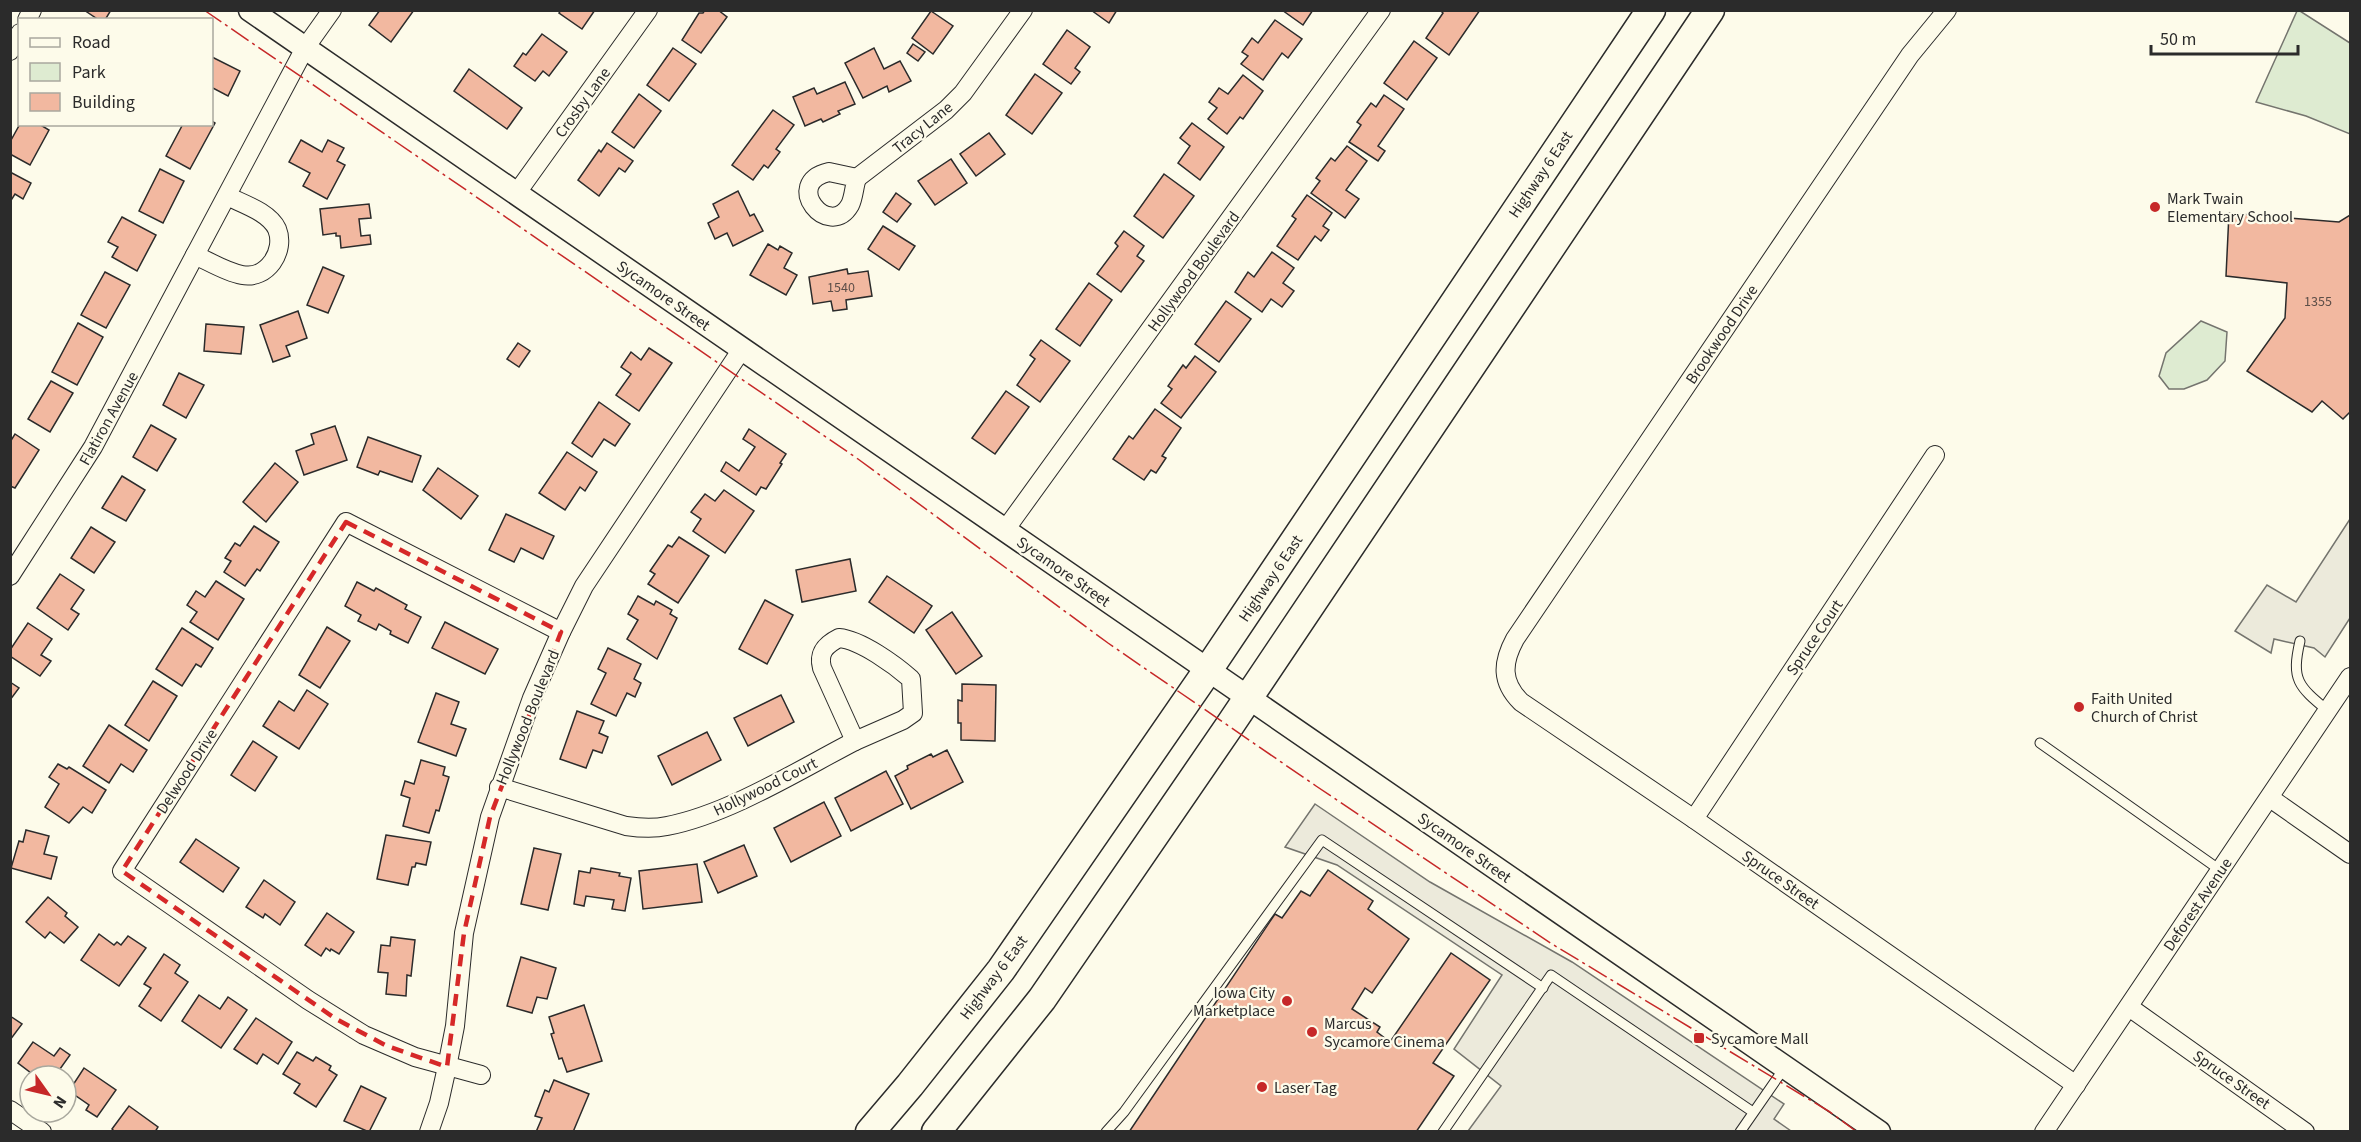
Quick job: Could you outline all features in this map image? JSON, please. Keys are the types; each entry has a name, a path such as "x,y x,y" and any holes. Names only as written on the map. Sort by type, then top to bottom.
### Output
{"main road":[{"name":"Highway 6 East","path":"870,1131 910,1085 1000,970 1208,670 1650,10"},
{"path":"936,1131 1042,999 1248,698 1710,10"}],"street":[{"name":"Sycamore Street","path":"250,10 1879,1131"},
{"name":"Flatiron Avenue","path":"10,576 72,483 93,447 305,48 332,10"},
{"name":"Crosby Lane","path":"516,194 648,10"},
{"name":"Tracy Lane","path":"857,178 946,110 963,93 1023,10"},
{"name":"Hollywood Boulevard","path":"1005,530 1381,10"},
{"name":"Brookwood Drive","path":"1506,663 1509,650 1535,609 1910,56 1947,10"},
{"path":"10,51 18,37"},
{"path":"195,255 244,276 261,273 274,261 280,245 276,228 265,215 227,195"},
{"name":"Hollywood Boulevard","path":"429,1131 439,1103 455,1026 459,970 467,917 499,787 532,698 584,586 742,349"},
{"name":"Spruce Court","path":"1694,819 1935,455"},
{"name":"Delwood Drive","path":"481,1075 447,1067 387,1046 336,1019 122,871 346,522 561,632"},
{"name":"Hollywood Court","path":"499,787 626,826 644,828 667,826 731,805 855,741 903,720 912,713 911,679 862,646 839,638 824,648 820,658 855,741"},
{"name":"Spruce Street","path":"1506,663 1509,690 1521,702 1694,819 2076,1085"},
{"name":"Deforest Avenue","path":"2044,1131 2350,677"},
{"path":"2270,798 2350,854"},
{"name":"Spruce Street","path":"2129,1007 2305,1131"},
{"path":"10,1110 42,1131"}],"lane":[{"path":"2300,641 2295,664 2303,690 2328,711"},
{"path":"2040,743 2220,870"},
{"path":"1106,1131 1124,1112 1322,840 1543,988"},
{"path":"1443,1131 1551,975 1753,1112"},
{"path":"1740,1131 1785,1067"}],"highlighted area":[{"path":"346,522 561,632 490,817 464,933 447,1067 387,1046 336,1019 122,871"}],"green space":[{"path":"2297,11 2350,43 2350,134 2306,116 2256,102"},
{"path":"2201,321 2227,332 2225,361 2207,380 2184,389 2169,389 2159,376 2166,353"}],"shaded area":[{"path":"2350,519 2350,618 2325,657 2314,648 2274,639 2271,653 2235,631 2267,585 2296,602"},
{"path":"1315,804 1430,882 1572,962 1784,1104 1774,1119 1791,1131 1468,1131 1501,1086 1454,1049 1502,975 1337,865 1285,847"}],"building":[{"path":"84,10 111,10 106,18 96,18"},
{"path":"380,10 414,10 391,42 369,25"},
{"path":"561,10 595,10 582,29 559,13"},
{"path":"705,10 718,10 727,17 701,53 682,40 699,13"},
{"path":"1091,10 1117,10 1109,23"},
{"path":"1282,10 1313,10 1303,25"},
{"path":"1440,10 1480,10 1449,55 1426,38 1443,13"},
{"path":"931,11 953,26 933,54 912,38"},
{"path":"1275,20 1302,39 1288,58 1282,53 1263,80 1241,64 1248,56 1242,52 1252,38 1258,43"},
{"path":"1067,30 1090,47 1075,68 1080,72 1071,84 1043,64"},
{"path":"542,34 567,52 549,76 543,71 535,81 514,66"},
{"path":"1414,41 1437,58 1407,100 1384,83"},
{"path":"913,44 925,52 918,61 907,53"},
{"path":"673,48 696,64 669,101 647,85"},
{"path":"874,48 884,69 900,61 911,81 889,92 887,86 863,98 845,63"},
{"path":"213,58 240,71 228,96 213,88"},
{"path":"469,69 522,108 507,129 454,91"},
{"path":"1035,74 1062,93 1032,134 1006,115"},
{"path":"1243,75 1263,91 1243,119 1240,117 1227,134 1208,119 1217,108 1209,102 1219,88 1228,94"},
{"path":"845,82 855,104 838,111 840,114 823,122 821,119 805,126 793,97 814,88 817,94"},
{"path":"639,94 661,111 634,148 612,132"},
{"path":"1384,95 1404,109 1378,146 1385,151 1378,161 1349,142 1361,125 1357,122 1371,103 1376,107"},
{"path":"773,110 794,125 776,149 780,152 768,168 764,165 753,180 732,165"},
{"path":"213,122 215,123 190,169 166,156 182,126 213,126"},
{"path":"1192,123 1224,147 1200,180 1178,163 1190,146 1180,138"},
{"path":"19,126 42,126 49,130 30,165 10,154 10,142"},
{"path":"989,133 1005,154 976,176 960,154"},
{"path":"301,140 322,152 328,140 344,148 337,161 345,165 327,199 303,186 310,173 289,162"},
{"path":"607,143 633,161 625,172 619,168 599,196 578,180 599,150 601,152"},
{"path":"1347,146 1367,161 1346,190 1359,199 1345,218 1311,193 1320,181 1316,178 1331,158 1335,161"},
{"path":"951,159 967,183 935,205 918,181"},
{"path":"160,169 184,181 163,223 139,211"},
{"path":"10,172 31,183 23,199 15,194 10,202"},
{"path":"1164,174 1194,196 1163,238 1134,216"},
{"path":"738,191 750,216 754,214 763,231 733,246 727,233 715,239 708,223 719,217 713,204"},
{"path":"896,193 911,204 897,222 883,212"},
{"path":"1307,195 1332,213 1323,226 1329,230 1321,241 1315,236 1298,260 1277,246 1296,219 1292,216"},
{"path":"369,204 371,218 359,219 361,236 370,235 371,244 341,248 340,236 336,236 336,233 323,235 320,209"},
{"name":"Mark Twain Elementary School","path":"2229,213 2339,222 2350,215 2350,412 2343,419 2322,401 2312,412 2247,371 2285,318 2287,283 2226,276"},
{"path":"122,217 156,235 137,271 112,257 118,247 108,242"},
{"path":"883,226 915,246 899,270 868,249"},
{"path":"1124,231 1144,246 1137,256 1144,261 1121,292 1097,274 1118,246 1115,243"},
{"path":"768,244 778,250 780,246 792,253 784,268 797,275 786,295 750,275"},
{"path":"1272,252 1294,268 1283,283 1294,291 1282,307 1271,299 1262,312 1235,292 1248,272 1254,277"},
{"path":"323,267 344,276 328,313 307,305"},
{"path":"847,269 848,274 868,271 872,296 846,300 847,309 833,311 831,301 813,304 809,277"},
{"path":"105,272 130,285 106,328 81,315"},
{"path":"1089,283 1112,300 1080,346 1056,329"},
{"path":"1226,301 1251,319 1219,362 1195,344"},
{"path":"298,311 307,338 286,346 290,356 273,362 260,325"},
{"path":"78,323 103,337 77,385 52,372"},
{"path":"206,324 244,327 241,354 204,351"},
{"path":"1041,340 1070,361 1040,402 1017,385 1035,359 1030,355"},
{"path":"518,343 530,351 519,367 507,359"},
{"path":"649,348 672,363 639,411 616,395 631,374 621,367 631,352 641,360"},
{"path":"1195,356 1216,372 1181,418 1161,403 1172,389 1168,386 1183,365 1186,368"},
{"path":"179,373 204,385 186,418 163,405"},
{"path":"51,381 73,393 50,432 28,419"},
{"path":"1006,391 1029,407 995,454 972,438"},
{"path":"599,402 630,424 615,446 604,439 592,457 572,443"},
{"path":"1155,409 1181,428 1162,456 1166,458 1156,473 1151,470 1144,480 1113,459 1129,436 1133,439"},
{"path":"151,425 176,439 157,471 133,457"},
{"path":"335,426 347,460 304,475 296,451 314,444 311,434"},
{"path":"749,429 786,454 766,489 761,487 756,495 721,471 726,462 739,471 755,447 743,439"},
{"path":"15,434 39,450 15,488 10,486 10,442"},
{"path":"368,437 421,456 412,482 380,471 378,475 357,467"},
{"path":"567,452 597,472 585,491 580,487 565,510 539,493"},
{"path":"275,463 298,482 266,522 243,502"},
{"path":"438,468 478,496 461,519 423,490"},
{"path":"122,476 145,490 126,521 102,508"},
{"path":"724,490 754,511 725,553 693,531 701,519 691,512 705,494 715,501"},
{"path":"506,514 554,536 543,559 521,548 514,562 489,550"},
{"path":"254,526 279,542 260,571 257,569 245,586 224,572 231,561 225,558 235,543 240,546"},
{"path":"91,527 115,542 94,573 71,558"},
{"path":"679,537 709,556 678,603 648,584 655,574 650,571 668,545 672,547"},
{"path":"850,559 856,591 802,602 796,570"},
{"path":"60,574 84,590 71,609 79,614 68,630 37,608"},
{"path":"887,576 932,606 914,633 869,602"},
{"path":"216,581 244,599 218,640 190,622 197,612 187,605 196,591 205,597"},
{"path":"357,582 374,591 376,588 407,605 405,609 421,617 408,643 390,634 391,631 379,624 376,630 358,621 361,615 345,606"},
{"path":"638,596 654,605 656,601 672,610 670,614 677,618 657,659 627,639 638,620 628,614"},
{"path":"765,600 793,615 767,664 739,649"},
{"path":"952,612 982,656 956,674 926,630"},
{"path":"445,622 498,649 485,674 432,648"},
{"path":"28,623 52,639 41,655 51,661 40,676 10,656 10,650"},
{"path":"327,627 350,641 320,688 299,675"},
{"path":"182,628 213,648 201,667 196,664 182,686 156,669"},
{"path":"608,648 641,664 634,679 641,683 635,697 627,693 616,716 591,704 606,673 598,669"},
{"path":"153,681 177,696 149,741 125,725"},
{"path":"10,682 19,688 10,700"},
{"path":"962,684 996,685 995,741 961,740 958,700 962,701"},
{"path":"307,690 328,704 299,749 263,726 279,701 294,711"},
{"path":"436,693 459,702 451,724 466,729 456,756 418,742"},
{"path":"781,695 794,722 748,746 734,718"},
{"path":"577,711 604,721 599,733 608,737 602,753 593,750 586,768 560,759"},
{"path":"109,725 147,750 133,772 121,764 109,783 83,766"},
{"path":"707,732 721,760 672,785 658,756"},
{"path":"253,741 277,757 255,791 231,775"},
{"path":"947,750 963,782 911,809 895,776 908,769 907,766 931,754 933,757"},
{"path":"421,760 445,767 443,775 449,777 439,811 436,810 429,833 403,826 410,798 401,795 405,781 414,784"},
{"path":"58,764 67,769 69,767 106,790 92,813 83,807 69,823 45,807 59,784 49,777"},
{"path":"886,771 903,804 851,831 835,798"},
{"path":"824,802 841,836 791,862 774,828"},
{"path":"26,830 49,836 44,854 57,857 51,879 11,868 19,841 23,842"},
{"path":"386,835 431,842 426,865 416,863 415,867 412,867 408,885 377,879"},
{"path":"196,839 239,868 223,892 180,862"},
{"path":"744,845 757,876 718,893 704,862"},
{"path":"534,848 561,854 548,910 521,904"},
{"path":"697,864 702,902 643,909 639,871"},
{"path":"591,868 620,873 619,876 631,878 625,911 612,909 614,900 586,896 584,906 574,904 579,871 590,873"},
{"name":"Iowa City Marketplace","path":"1328,870 1373,901 1368,909 1409,939 1372,993 1365,988 1352,1009 1380,1027 1377,1032 1390,1042 1451,953 1490,980 1433,1063 1454,1076 1416,1132 1129,1132 1275,914 1282,918 1301,891 1310,896"},
{"path":"264,880 295,902 280,925 265,914 263,918 246,907"},
{"path":"48,897 67,913 65,916 78,927 64,943 50,932 45,938 26,922"},
{"path":"327,913 354,932 339,954 326,948 321,956 305,945"},
{"path":"99,934 114,945 117,942 121,945 128,936 146,948 119,986 81,960"},
{"path":"391,937 415,940 411,976 407,975 406,996 386,994 388,973 378,972 381,945 390,946"},
{"path":"164,954 180,965 175,973 188,982 161,1021 139,1006 151,988 144,984"},
{"path":"521,957 556,968 547,999 537,997 532,1013 507,1006"},
{"path":"199,995 220,1009 228,997 247,1010 221,1048 182,1021"},
{"path":"584,1005 602,1061 567,1072 562,1058 559,1059 551,1034 554,1033 549,1017"},
{"path":"10,1016 22,1024 10,1040"},
{"path":"256,1018 292,1042 278,1064 263,1054 257,1064 234,1049"},
{"path":"33,1042 54,1056 60,1048 70,1055 64,1064 18,1063"},
{"path":"297,1052 313,1061 316,1057 331,1066 329,1070 337,1075 316,1107 294,1093 300,1084 283,1074"},
{"path":"84,1068 116,1090 97,1117 86,1110 89,1105 78,1097 78,1077"},
{"path":"554,1080 589,1094 573,1132 536,1132 542,1118 535,1116 545,1090 549,1092"},
{"path":"361,1086 386,1098 369,1132 344,1121"},
{"path":"129,1106 158,1127 155,1132 115,1132 112,1129"}],"power":[{"path":"204,10 858,459 1108,643 1316,786 1552,944 1830,1112 1857,1132"}],"place":[{"name":"Mark Twain Elementary School","path":"2155,207"},
{"name":"Faith United Church of Christ","path":"2079,707"},
{"name":"Iowa City Marketplace","path":"1287,1001"},
{"name":"Marcus Sycamore Cinema","path":"1312,1032"},
{"name":"Sycamore Mall","path":"1699,1038"},
{"name":"Laser Tag","path":"1262,1087"}]}
